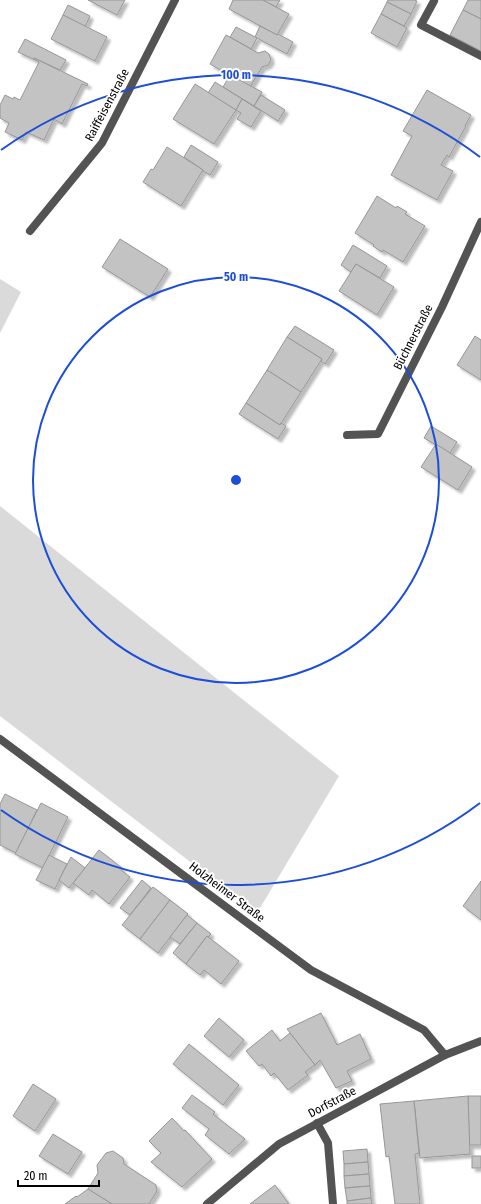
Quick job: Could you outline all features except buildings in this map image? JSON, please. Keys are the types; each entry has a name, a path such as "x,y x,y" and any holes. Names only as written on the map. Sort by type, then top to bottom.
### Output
{"street":[{"name":"Raiffeisenstraße","path":"30,231 102,143 175,0"},
{"path":"434,1 421,25 481,56"},
{"name":"Büchnerstraße","path":"346,435 378,434 442,307 481,222"},
{"name":"Holzheimer Straße","path":"0,739 312,970 424,1030 445,1055"},
{"name":"Dorfstraße","path":"207,1204 279,1144 445,1055 481,1041"},
{"path":"318,1123 328,1143 332,1204"}],"shaded area":[{"path":"0,279 21,292 0,333"},
{"path":"0,506 339,776 257,913 0,716"}]}
